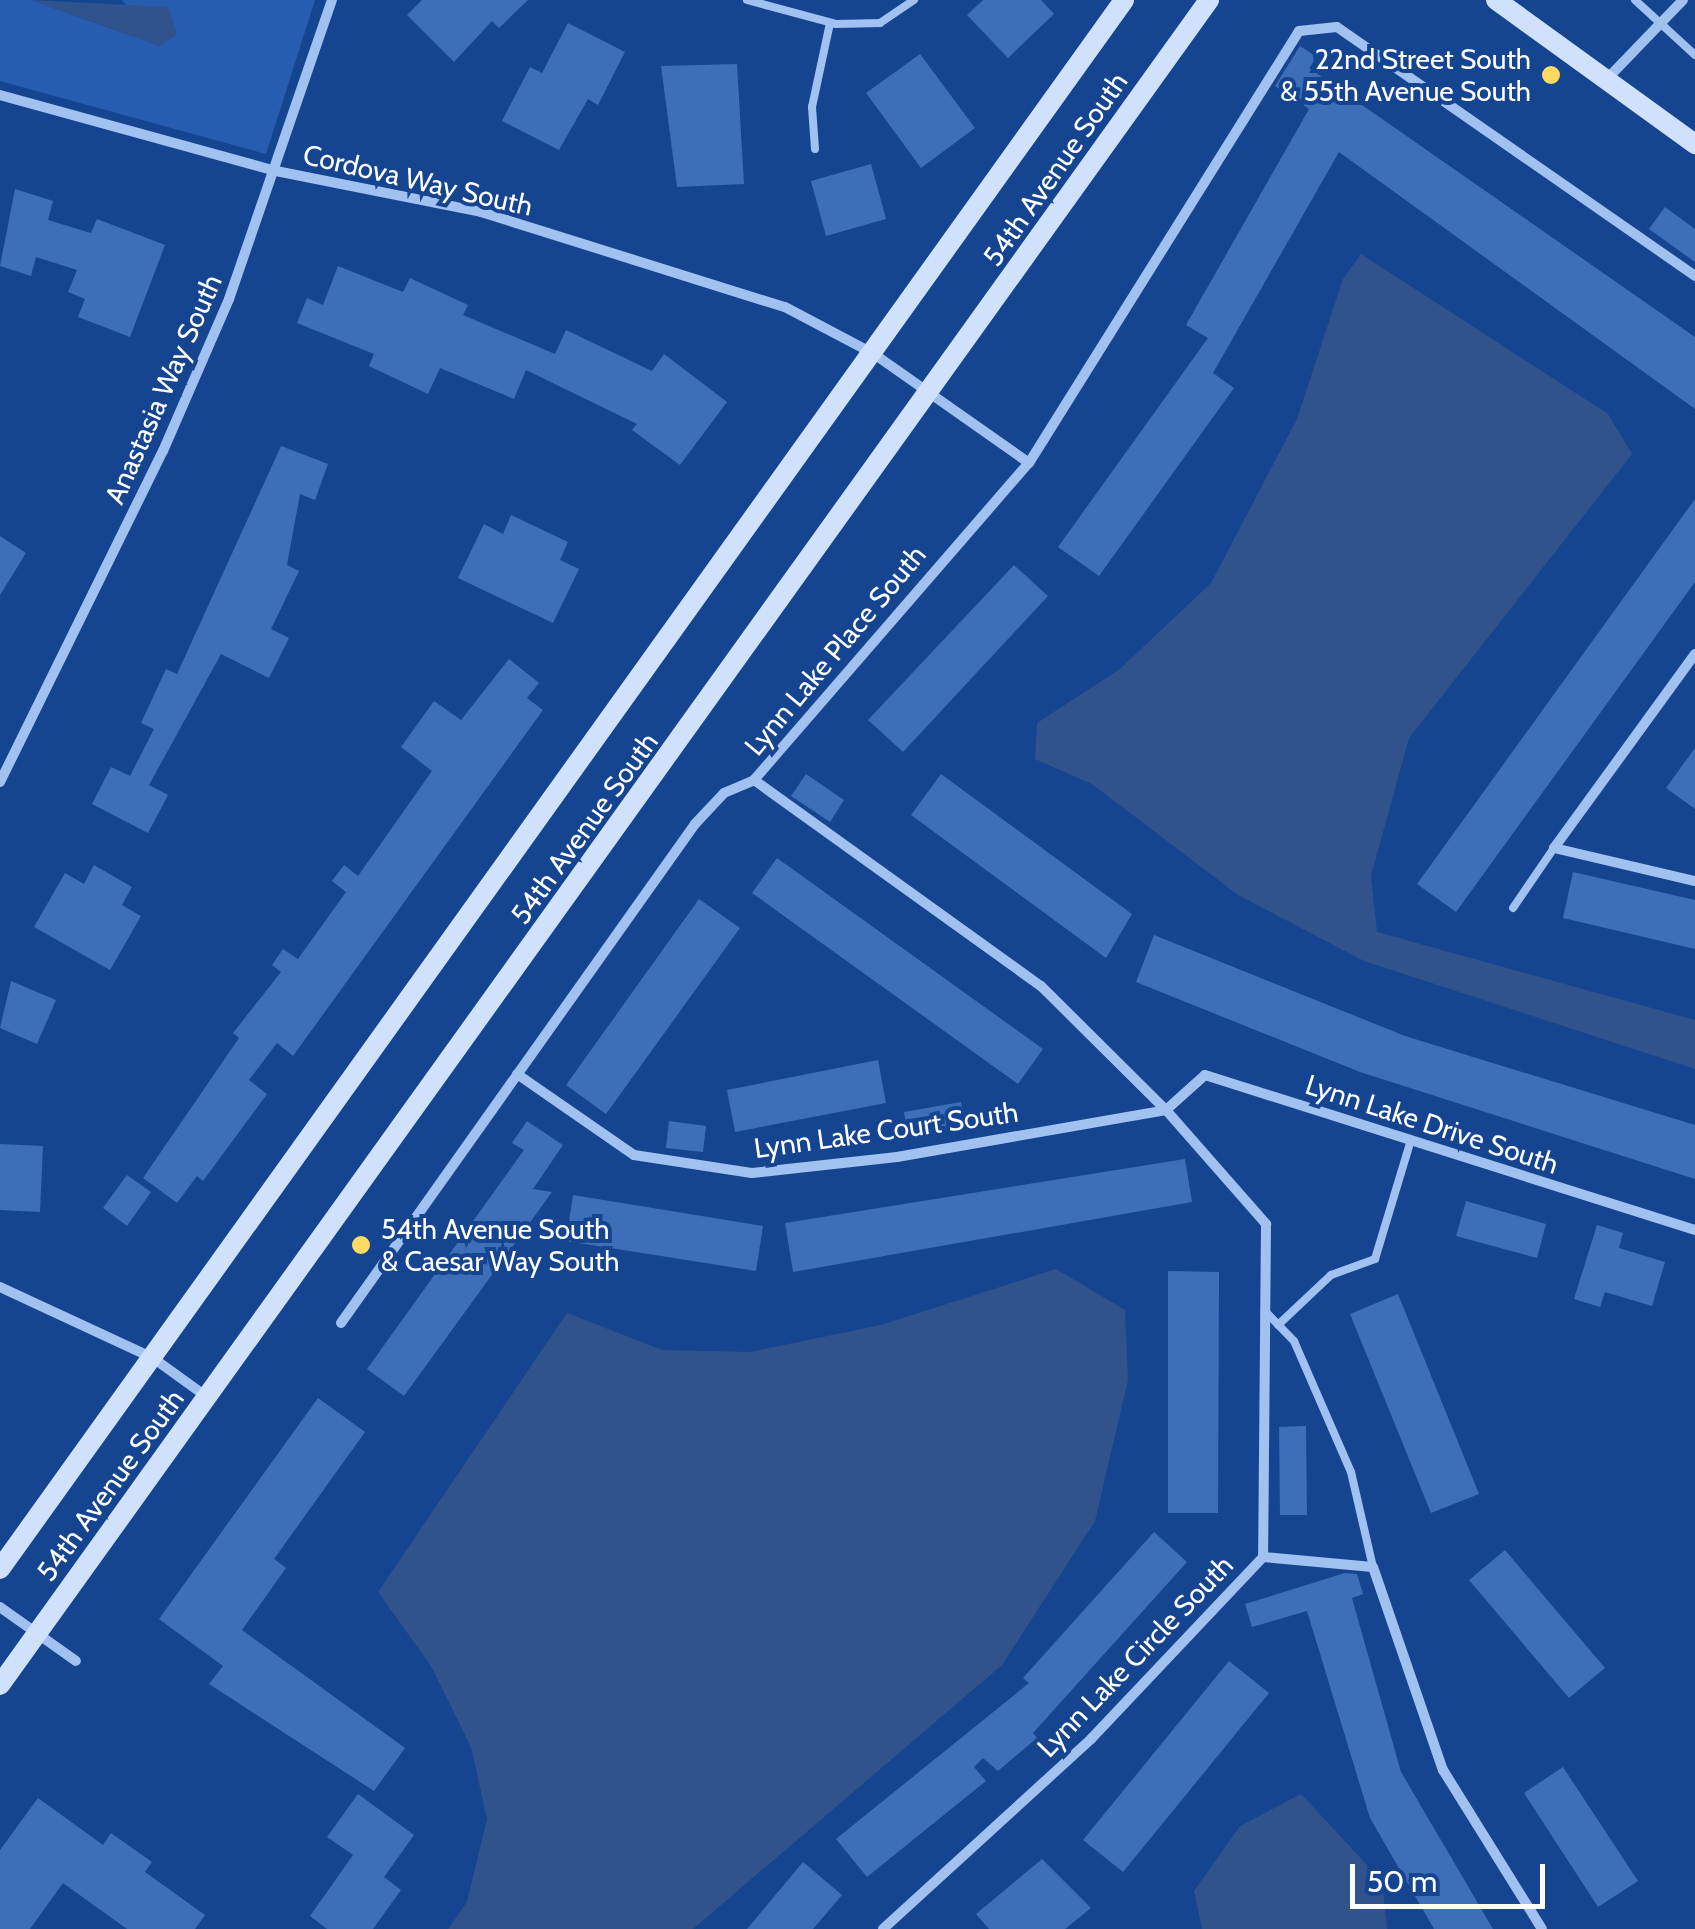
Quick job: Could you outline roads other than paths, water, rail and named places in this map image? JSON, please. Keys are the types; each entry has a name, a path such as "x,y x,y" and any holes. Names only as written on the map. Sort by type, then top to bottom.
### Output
{"main road":[{"name":"54th Avenue South","path":"0,1569 1124,0"},
{"name":"54th Avenue South","path":"0,1685 1209,0"},
{"path":"1496,0 1695,144"}],"street":[{"name":"Anastasia Way South","path":"0,782 4,762 163,451 276,171 332,0"},
{"path":"1606,80 1683,0"},
{"name":"Lynn Lake Place South","path":"341,1323 694,824 724,793 754,780 1028,463 1299,31 1337,27 1695,276"},
{"name":"Cordova Way South","path":"0,95 276,171 481,212 785,307 874,354"},
{"path":"874,354 1028,463"},
{"path":"1695,654 1554,848 1695,881"},
{"path":"754,780 1041,986 1166,1110 1266,1224 1263,1556"},
{"name":"Lynn Lake Court South","path":"517,1074 634,1155 752,1173 897,1157 1166,1110"},
{"name":"Lynn Lake Drive South","path":"1166,1110 1205,1076 1695,1230"},
{"path":"0,1288 153,1358 207,1397"},
{"name":"Lynn Lake Circle South","path":"882,1929 1091,1740 1263,1556 1373,1567"},
{"path":"1373,1567 1442,1770 1542,1929"},
{"path":"0,1607 76,1661"}],"lane":[{"path":"747,0 830,22 880,22 914,0"},
{"path":"1636,0 1662,19 1695,55"},
{"path":"815,149 812,106 830,22"},
{"path":"1513,908 1554,848"},
{"path":"1278,1325 1331,1275 1375,1258 1410,1140"},
{"path":"1265,1311 1294,1341 1351,1472 1373,1567"}],"place":[{"name":"22nd Street South & 55th Avenue South","path":"1551,75"},
{"name":"54th Avenue South & Caesar Way South","path":"361,1245"}]}
